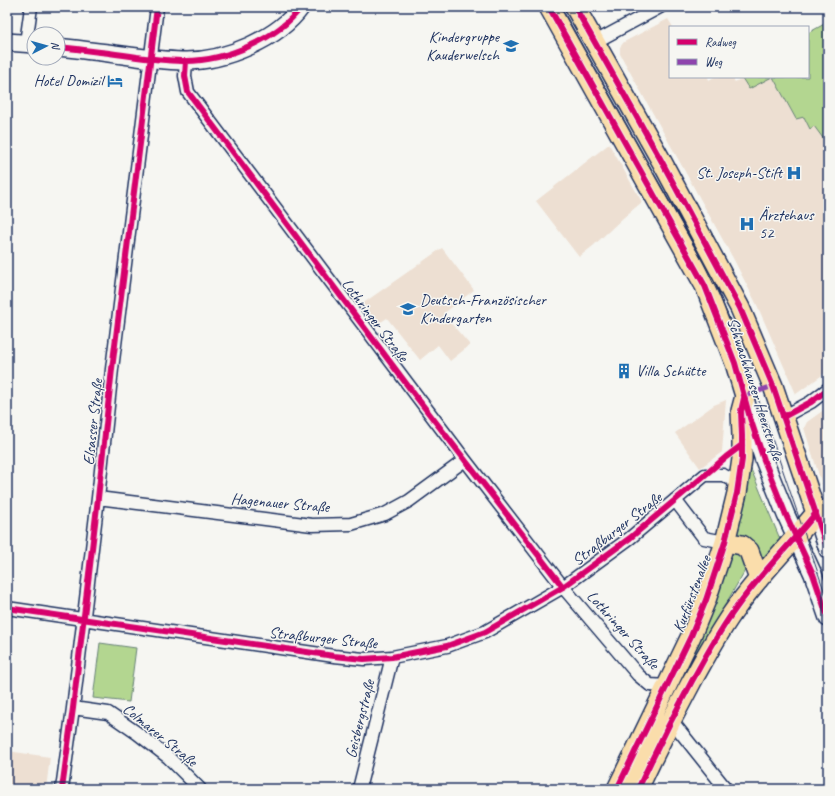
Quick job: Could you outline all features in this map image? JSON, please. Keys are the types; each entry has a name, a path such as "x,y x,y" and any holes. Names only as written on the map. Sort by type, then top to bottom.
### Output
{"main road":[{"path":"66,48 186,61 215,58 244,49 274,33 296,14 301,7"},
{"name":"Schwachhauser Heerstraße","path":"549,7 705,286 735,363 750,418 764,460 813,574 828,618"},
{"name":"Schwachhauser Heerstraße","path":"575,7 662,162 740,308 773,386 828,550"},
{"path":"7,42 26,44"},
{"name":"Kurfürstenallee","path":"617,789 691,636 706,600 725,542 737,493 742,458 741,410 745,396"},
{"path":"638,789 671,720 714,641 736,608 759,579 816,513"},
{"path":"725,542 742,545 749,551 759,579"}],"street":[{"path":"30,26 31,7"},
{"name":"Elsasser Straße","path":"62,789 157,7"},
{"path":"595,42 660,7"},
{"name":"Lothringer Straße","path":"186,61 185,76 188,92 465,460 563,587 638,675 650,685 666,686"},
{"path":"783,417 811,402 828,389"},
{"name":"Hagenauer Straße","path":"98,498 312,525 351,524 385,514 409,501 465,460"},
{"name":"Straßburger Straße","path":"7,608 334,656 364,659 392,657 446,646 485,632 563,587 630,538 705,476 723,475 738,483"},
{"name":"Straßburger Straße","path":"675,500 704,538 725,542"},
{"name":"Geisbergstraße","path":"358,789 392,657"},
{"name":"Colmarer Straße","path":"73,708 108,713 168,757 200,789"},
{"path":"671,720 726,789"}],"shaded area":[{"path":"7,7 12,7 9,26 7,26"},
{"name":"St. Joseph-Stift","path":"668,19 672,26 669,26 669,78 708,78 709,80 712,78 733,78 735,82 742,78 809,78 809,32 828,22 828,371 796,394 757,305 734,260 620,54 620,47 624,42"},
{"path":"609,144 642,202 579,257 536,201"},
{"name":"Deutsch-Französischer Kindergarten","path":"442,248 474,290 443,314 470,345 450,361 438,345 420,360 387,318 378,324 362,304"},
{"path":"726,400 722,452 700,468 675,433 714,405"},
{"path":"828,407 828,479 822,485 804,428 807,422"},
{"path":"7,751 50,757 46,789 7,789"}],"green space":[{"path":"828,22 828,145 814,126 810,129 804,117 796,119 774,78 809,78 809,32"},
{"path":"742,78 770,78 749,89"},
{"path":"748,462 780,539 759,566 734,537"},
{"path":"733,551 738,552 747,567 687,671 660,726 657,724 728,555"},
{"path":"100,643 136,648 129,702 93,698"}],"tram line":[{"path":"560,7 703,262 720,297 735,331 828,602"}],"railway":[{"path":"7,21 9,7"}],"marked path":[{"path":"745,396 773,386"}],"cycle path":[{"path":"62,789 157,7"},
{"path":"66,48 162,60 201,60 217,57 250,46 279,29 291,19 301,7"},
{"path":"549,7 705,286 735,363 750,418 764,460 786,515 813,574 828,618"},
{"path":"575,7 662,162 740,308 773,386 828,550"},
{"path":"186,61 185,76 188,92 414,394 563,587"},
{"path":"783,417 811,402 828,389"},
{"path":"617,789 691,636 706,600 725,542 737,493 742,459 741,411 744,398"},
{"path":"7,608 334,656 364,659 392,657 447,646 485,632 563,587 630,538 742,445"},
{"path":"638,789 678,707 724,626 755,583 816,513"}],"place":[{"name":"Kindergruppe Kauderwelsch","path":"511,46"},
{"name":"Hotel Domizil","path":"115,81"},
{"name":"St. Joseph-Stift","path":"794,173"},
{"name":"Ärztehaus 52","path":"747,224"},
{"name":"Deutsch-Französischer Kindergarten","path":"408,309"},
{"name":"Villa Schütte","path":"624,371"}]}
